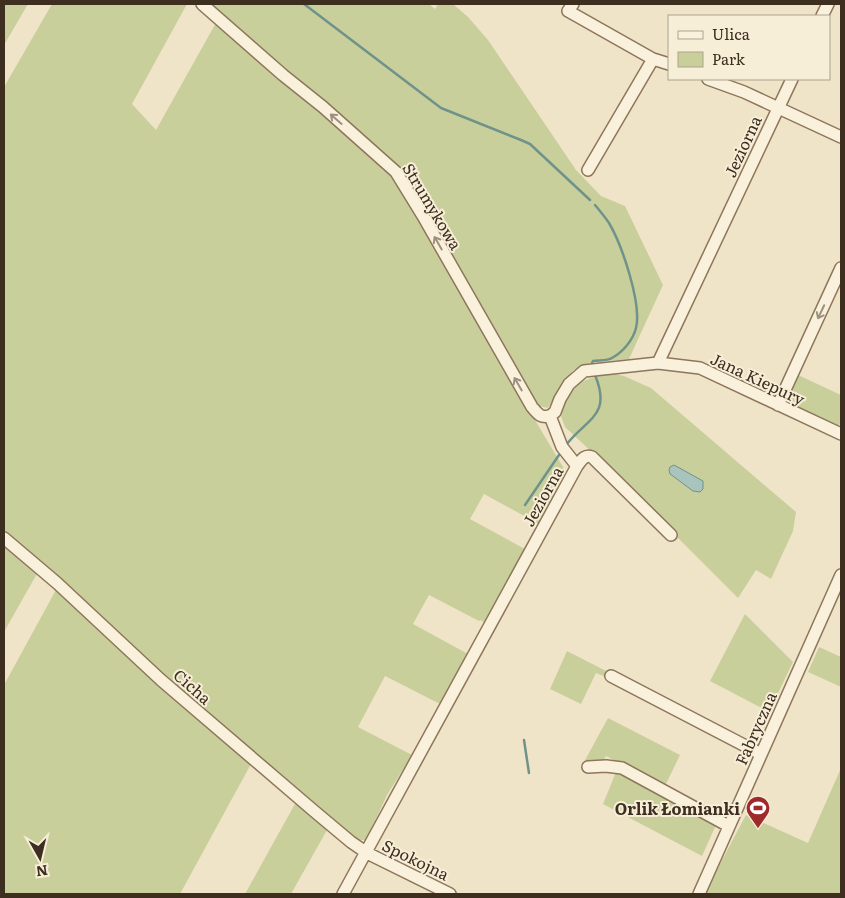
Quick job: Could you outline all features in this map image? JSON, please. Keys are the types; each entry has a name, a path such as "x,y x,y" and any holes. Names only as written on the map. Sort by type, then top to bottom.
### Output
{"street":[{"name":"Strumykowa","path":"202,4 396,172 532,407 544,417 550,416"},
{"path":"571,7 653,59 668,64"},
{"path":"588,170 653,59"},
{"path":"711,80 779,107 841,137"},
{"name":"Jeziorna","path":"658,364 792,80"},
{"path":"778,405 841,268"},
{"path":"550,416 555,412 569,384 584,371 658,364"},
{"name":"Jana Kiepury","path":"658,364 700,368 841,434"},
{"name":"Jeziorna","path":"344,894 577,466 562,447 550,416"},
{"path":"577,466 582,458 586,456 592,457 671,535"},
{"name":"Cicha","path":"4,538 57,583 174,691 314,811 367,853"},
{"name":"Fabryczna","path":"699,894 841,575"},
{"path":"611,676 761,754"},
{"path":"588,767 606,766 622,768 729,825"},
{"name":"Spokojna","path":"367,853 450,894"}],"green space":[{"path":"5,4 28,4 4,45 4,7"},
{"path":"52,4 187,4 132,104 156,130 217,21 395,173 566,472 539,524 484,494 470,519 525,549 484,622 429,595 413,624 468,654 440,704 385,676 358,727 412,755 387,795 366,840 357,840 277,770 275,774 110,628 63,580 4,530 4,87"},
{"path":"206,4 429,4 435,9 438,4 453,4 468,17 488,40 576,170 601,196 625,206 663,285 629,359 589,363 573,370 548,408 539,406 399,170"},
{"path":"610,373 624,376 651,388 796,512 793,531 771,579 756,570 738,598 565,427 561,416 564,402 579,383"},
{"path":"798,375 841,395 841,420 839,426 786,401"},
{"path":"4,542 38,572 4,632"},
{"path":"57,588 128,656 251,764 180,894 4,894 4,685"},
{"path":"745,614 793,662 769,712 710,681"},
{"path":"819,647 841,657 841,687 808,672"},
{"path":"567,651 608,672 606,677 596,673 581,704 550,689"},
{"path":"608,718 680,755 665,786 606,756 603,761 584,762"},
{"name":"Orlik Łomianki","path":"841,768 841,894 704,894 746,815 808,843"},
{"path":"616,772 716,825 702,856 603,804"},
{"path":"296,802 327,830 291,894 245,894"}],"water":[{"path":"674,465 703,481 703,489 700,492 693,491 670,474 670,467"}],"waterway":[{"path":"304,4 441,108 530,144 590,200"},
{"path":"592,363 593,361 610,359 624,349 635,332 637,318 634,290 620,245 609,223 595,205"},
{"path":"566,445 589,422 599,408 601,399 595,375"},
{"path":"525,505 559,455"},
{"path":"524,740 529,773"}],"place":[{"name":"Orlik Łomianki","path":"758,829"}]}
